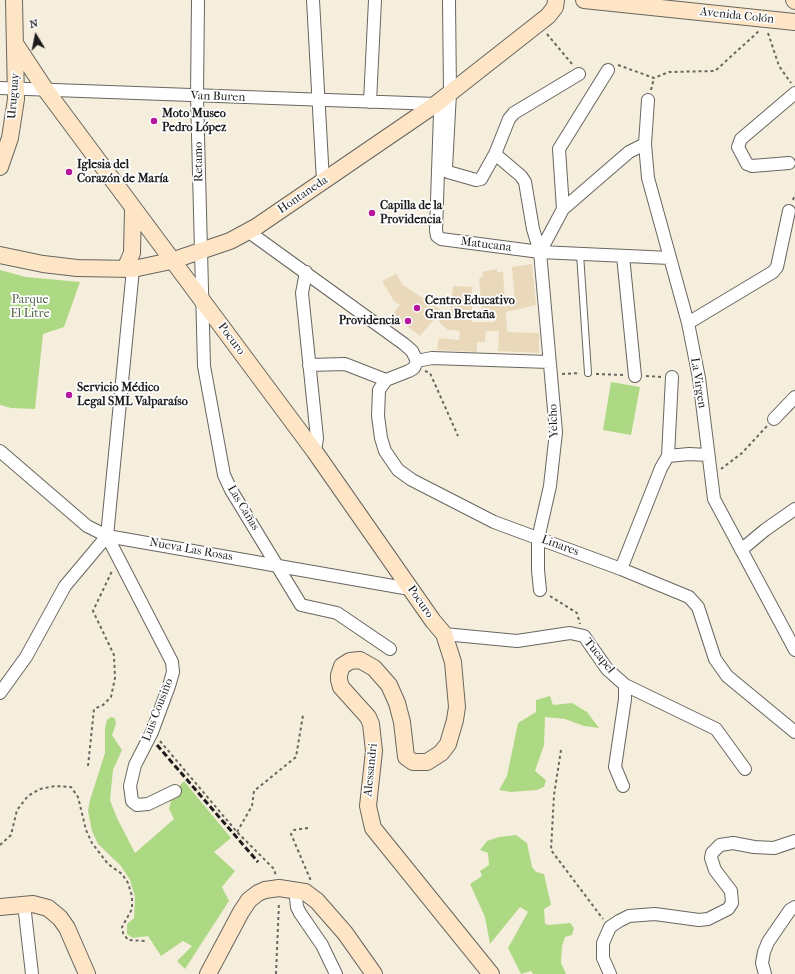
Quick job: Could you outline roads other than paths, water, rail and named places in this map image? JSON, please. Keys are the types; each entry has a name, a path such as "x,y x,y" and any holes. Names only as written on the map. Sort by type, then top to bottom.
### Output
{"street":[{"name":"Uruguay","path":"0,167 10,138 17,88 14,0"},
{"name":"Retamo","path":"198,0 201,300"},
{"path":"313,0 323,181"},
{"path":"370,102 375,0"},
{"path":"449,0 450,93 446,168 448,172 476,180 481,179 495,154 504,130 514,113 579,74"},
{"name":"Hontaneda","path":"0,255 43,264 77,268 129,268 171,261 200,252 249,232 436,104 538,24 555,7 556,0"},
{"name":"Avenida Colón","path":"584,0 766,22 795,22"},
{"name":"Pocuro","path":"16,45 45,89 171,261 315,452 410,589 444,634"},
{"path":"563,209 559,149 608,70"},
{"name":"Van Buren","path":"0,88 319,101 436,104"},
{"path":"789,163 752,166 747,164 738,147 741,139 795,93"},
{"name":"La Virgen","path":"648,100 645,144 648,178 688,323 699,378 714,499 795,650"},
{"name":"Matucana","path":"436,104 440,113 436,211 437,236 441,239 540,252 670,258"},
{"path":"540,252 563,209 629,152 645,144"},
{"name":"Yelcho","path":"495,154 521,176 525,182 533,229 540,252 556,432 550,486 538,539 538,570 540,590"},
{"path":"0,693 26,657 65,586 96,547 107,536 129,268 132,253 133,209"},
{"path":"688,323 773,272 777,267 789,211"},
{"path":"249,232 404,344 412,351 416,365"},
{"path":"623,256 635,376"},
{"path":"306,272 302,293 317,438 315,452"},
{"name":"Las Cañas","path":"201,300 204,366 224,475 231,490 301,605 337,613 390,649"},
{"path":"309,365 345,364 386,380 432,358 549,362"},
{"path":"621,569 661,468 668,456 672,377"},
{"name":"Linares","path":"386,380 379,390 379,424 384,451 398,470 412,480 494,522 621,569 689,597 698,607 715,659 727,676 795,732"},
{"path":"774,419 795,397"},
{"name":"Nueva Las Rosas","path":"0,451 88,526 107,536 410,589"},
{"path":"668,456 689,454 709,460"},
{"path":"741,550 795,508"},
{"name":"Luis Cousiño","path":"107,536 172,662 173,672 152,732 135,765 130,786 132,801 137,805 148,804 176,791"},
{"name":"Tucapel","path":"444,634 517,641 570,633 584,636 606,668 625,685 716,729 745,769"},
{"name":"Alessandri","path":"444,634 453,662 457,707 448,744 441,753 427,762 413,762 406,757 402,722 390,684 374,668 360,660 350,661 342,666 338,675 341,687 368,717 371,724 374,751 368,806 373,828 491,974"},
{"path":"623,786 615,767 625,699 625,685"},
{"path":"610,974 601,951 602,942 610,927 629,916 655,914 699,920 720,914 728,909 732,903 731,891 712,864 712,853 716,848 725,843 733,843 754,847 774,848 795,841"},
{"path":"287,889 300,913 322,944 336,974"},
{"path":"208,974 240,912 249,900 265,890 287,889 305,892 317,901 345,933 374,974"},
{"path":"24,904 32,974"},
{"path":"0,907 33,904 48,908 60,918 67,928 87,974"},
{"path":"765,974 762,963 766,947 790,910 795,907"}],"lane":[{"path":"580,254 588,374"}],"railway":[{"path":"157,745 258,862"}],"place":[{"name":"Moto Museo Pedro López","path":"154,121"},
{"name":"Iglesia del Corazón de María","path":"69,172"},
{"name":"Capilla de la Providencia","path":"372,213"},
{"name":"Centro Educativo Gran Bretaña","path":"417,308"},
{"name":"Providencia","path":"408,321"},
{"name":"Servicio Médico Legal SML Valparaíso","path":"69,395"}],"park label":[{"name":"Parque El Litre","path":"30,307"}]}
